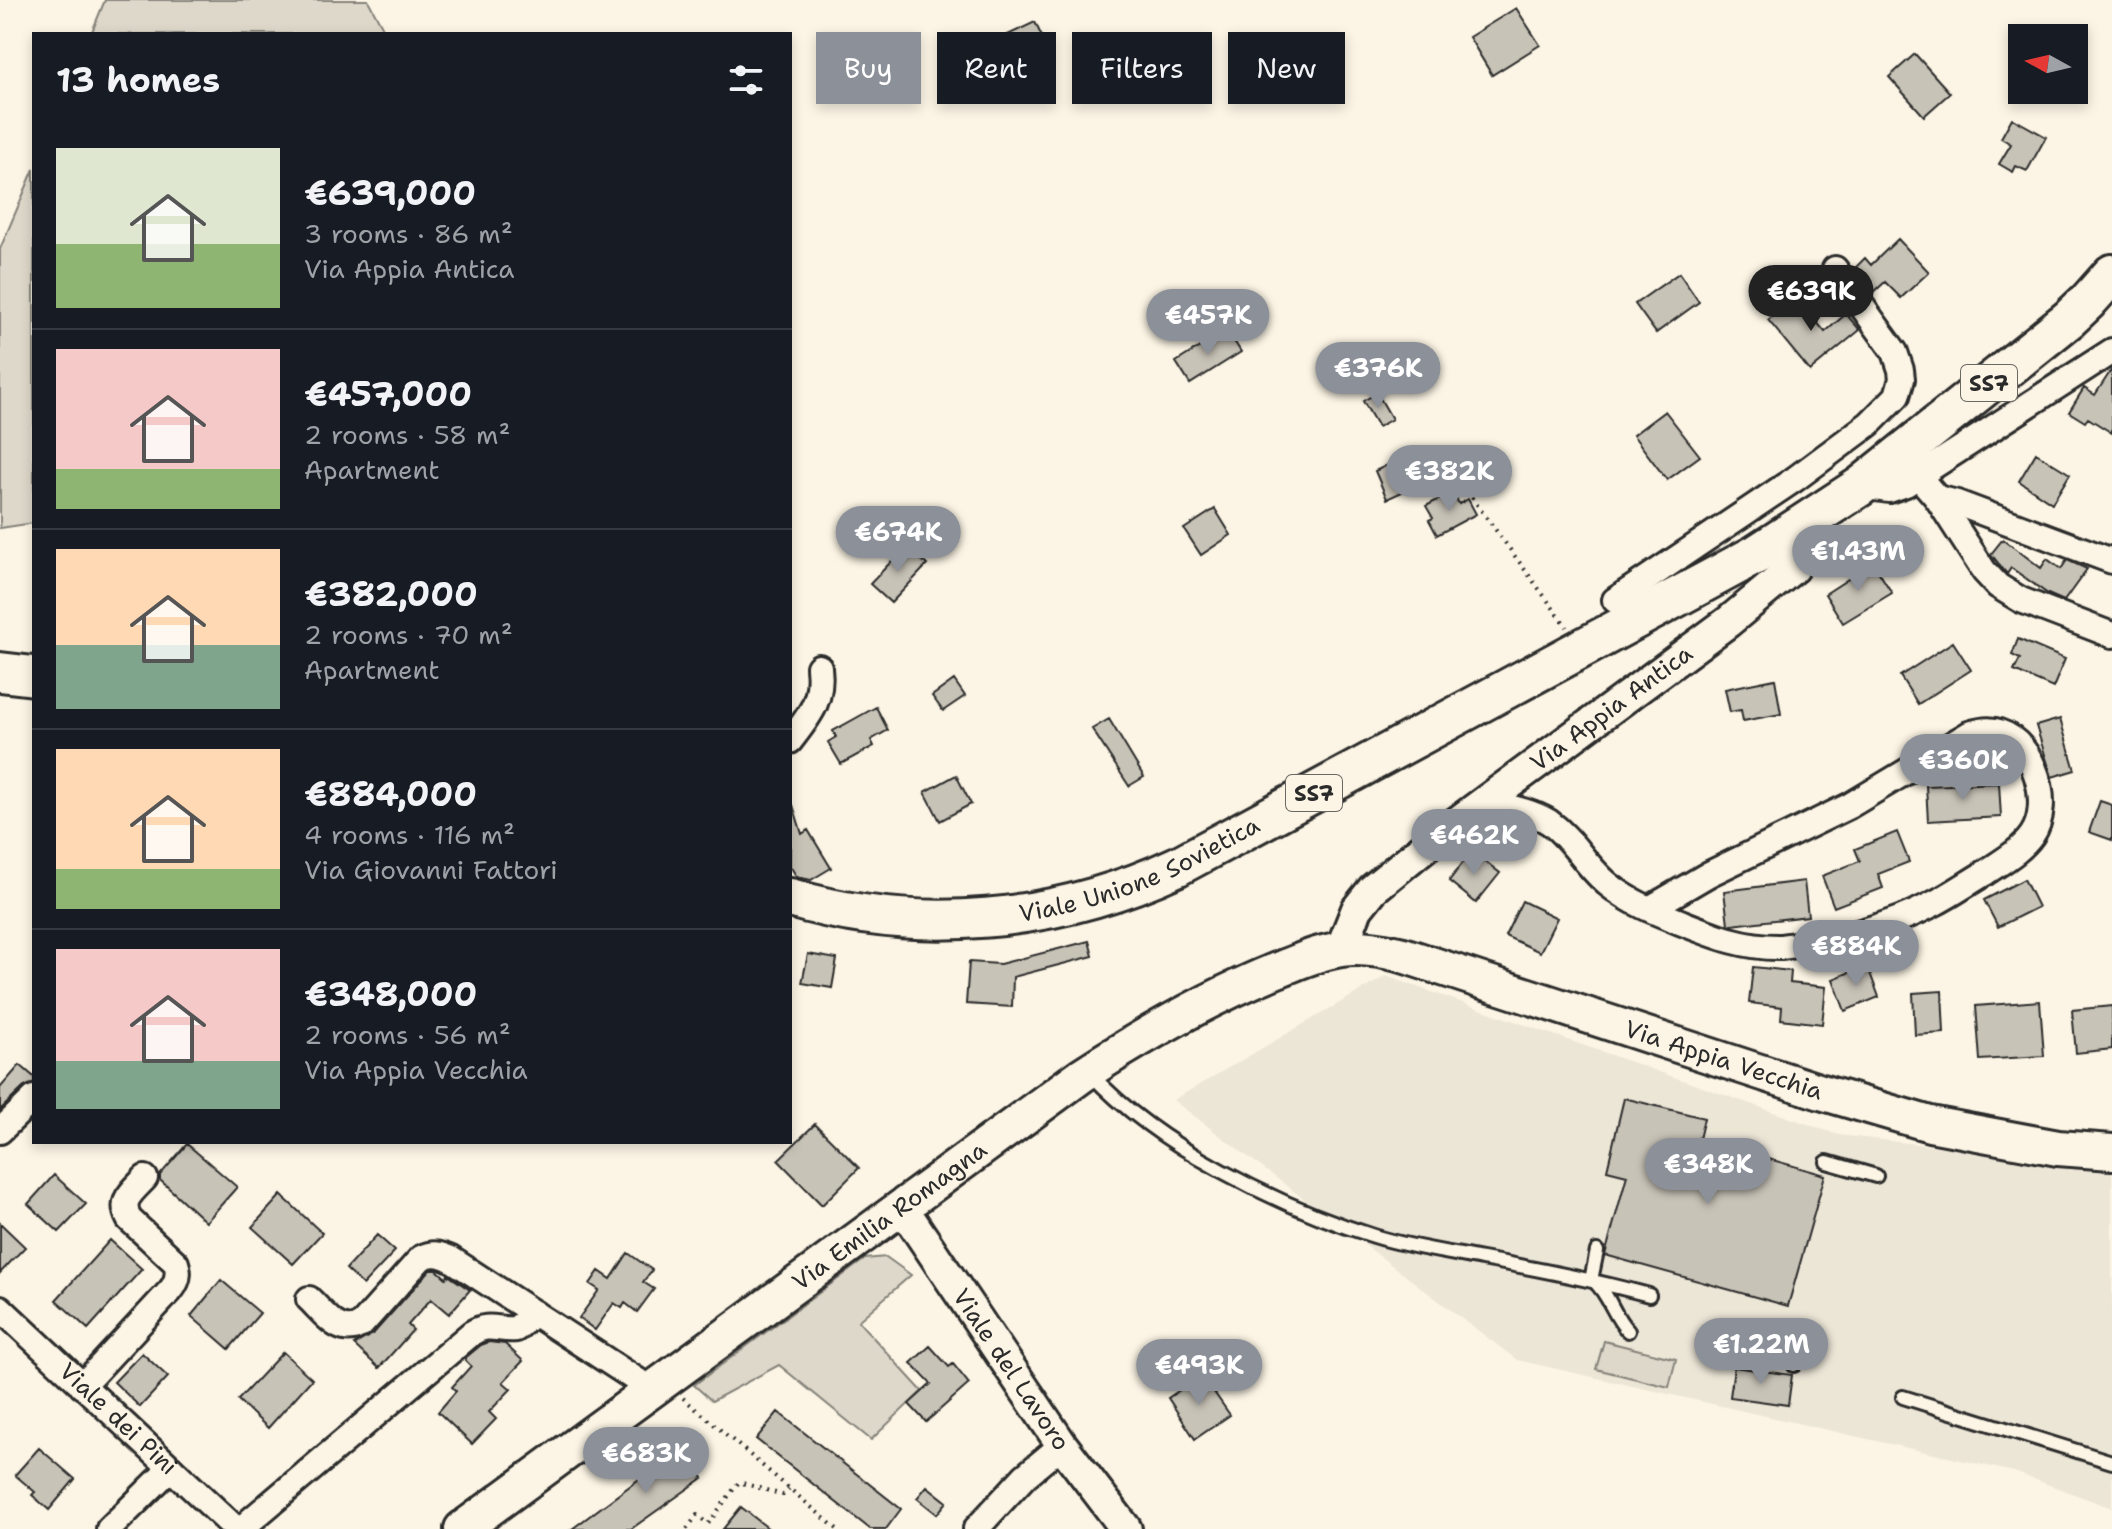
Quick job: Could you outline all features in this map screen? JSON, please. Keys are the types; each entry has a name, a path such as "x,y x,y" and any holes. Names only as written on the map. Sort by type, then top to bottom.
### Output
{"main road":[{"name":"SS7","path":"1799,528 1861,486 2069,319 2112,274"},
{"name":"Viale Unione Sovietica","path":"792,899 876,917 952,920 1022,915 1113,893 1198,856 1582,648 1619,606 1757,554 1799,528"},
{"path":"0,672 32,676"},
{"name":"Via Appia Vecchia","path":"1341,949 1366,948 1403,955 1821,1092 1930,1124 2058,1148 2112,1152"},
{"name":"Via Emilia Romagna","path":"462,1529 1089,1071 1210,999 1313,956 1341,949"}],"street":[{"path":"1619,606 1869,424 1897,396 1902,379 1895,352 1835,269"},
{"path":"1861,486 1894,489 2112,351"},
{"path":"1918,476 1937,498 1984,571 1998,586 2021,600 2112,635"},
{"path":"1937,498 2112,561"},
{"name":"Via Appia Antica","path":"1341,949 1350,922 1368,894 1433,840 1728,622 1793,568 1804,544 1799,528"},
{"path":"792,738 817,703 819,667"},
{"path":"1484,802 1530,813 1547,821 1605,882 1649,909 1752,946 1793,946 1884,924 1916,912 2002,862 2034,833 2040,817 2038,780 2027,756 2016,742 2000,732 1978,731 1950,744 1849,806 1709,874 1649,909"},
{"path":"0,1131 32,1100"},
{"path":"82,1386 177,1280 176,1263 129,1219 125,1211 128,1196 145,1178"},
{"name":"Viale del Lavoro","path":"902,1207 1062,1445 1126,1529"},
{"path":"309,1299 338,1327 353,1329 363,1323 417,1262 432,1253 451,1259 534,1313 658,1386"},
{"name":"Viale dei Pini","path":"0,1308 171,1468 243,1525"},
{"path":"243,1525 472,1333 489,1326 516,1329 534,1313"},
{"path":"976,1529 1025,1476 1062,1445"},
{"path":"109,1529 171,1468"}],"lane":[{"path":"1089,1071 1111,1095 1164,1135 1231,1176 1322,1218 1377,1237 1591,1280 1649,1295"},
{"path":"2058,1148 2112,1165"},
{"path":"1827,1162 1876,1176"},
{"path":"1591,1280 1597,1251"},
{"path":"1591,1280 1606,1294 1619,1322 1628,1331"},
{"path":"1794,1365 1808,1339"},
{"path":"1903,1397 2112,1462"}],"path":[{"path":"1467,491 1582,648"},
{"path":"658,1386 790,1488 837,1529"},
{"path":"687,1529 697,1515 708,1524 739,1482 783,1495 790,1488"}],"shaded area":[{"path":"105,0 368,0 385,32 92,32"},
{"path":"32,174 32,523 0,528 0,249"},
{"path":"1386,976 1839,1135 2068,1162 2112,1159 2112,1508 2014,1472 1517,1360 1173,1100"},
{"path":"886,1257 911,1275 858,1321 922,1391 871,1440 779,1365 712,1401 694,1385 865,1259"},
{"path":"1604,1341 1676,1359 1669,1387 1596,1369"}],"building":[{"path":"1516,8 1540,45 1492,75 1469,37"},
{"path":"1035,22 1040,32 1014,32"},
{"path":"1915,54 1950,93 1924,116 1889,77"},
{"path":"2012,118 2046,137 2027,171 2016,166 2013,172 1999,164 2011,144 2001,138"},
{"path":"1898,239 1929,272 1901,298 1885,282 1872,294 1854,269 1865,258 1871,265"},
{"path":"1679,273 1699,302 1656,333 1635,304"},
{"path":"1796,297 1825,332 1846,314 1860,330 1810,371 1768,320"},
{"path":"1227,330 1241,352 1190,384 1176,362"},
{"path":"2112,369 2112,433 2088,418 2085,422 2069,412 2084,388 2095,395"},
{"path":"1377,393 1392,419 1378,427 1363,401"},
{"path":"1665,411 1700,456 1667,480 1633,435"},
{"path":"1413,453 1426,481 1387,499 1375,471"},
{"path":"2036,453 2070,474 2052,503 2019,481"},
{"path":"1453,492 1459,504 1468,499 1476,514 1437,535 1426,506"},
{"path":"1215,509 1231,535 1201,555 1184,529"},
{"path":"2003,539 2041,568 2047,559 2061,569 2067,560 2087,569 2064,601 2048,594 2011,568 2007,574 1991,554"},
{"path":"906,546 927,565 891,603 870,584"},
{"path":"1873,563 1892,593 1843,623 1825,594"},
{"path":"2018,639 2065,659 2053,688 2014,671 2020,659 2012,655"},
{"path":"1953,642 1971,670 1918,704 1900,676"},
{"path":"1775,679 1781,714 1743,721 1741,710 1730,712 1725,689"},
{"path":"954,680 965,696 943,711 932,696"},
{"path":"876,707 888,730 871,740 874,746 841,764 828,742 836,737 833,731"},
{"path":"1109,719 1144,777 1129,786 1092,729"},
{"path":"2060,719 2075,770 2052,777 2036,726"},
{"path":"956,775 971,804 940,821 925,792"},
{"path":"1999,783 2001,817 1928,821 1926,786"},
{"path":"2100,801 2112,805 2112,840 2089,832"},
{"path":"792,805 802,834 808,830 831,868 811,880 797,877 792,869"},
{"path":"1897,832 1909,862 1878,874 1883,888 1834,907 1822,876 1860,861 1855,849"},
{"path":"1472,851 1500,873 1476,903 1449,881"},
{"path":"2024,879 2038,907 1998,927 1984,900"},
{"path":"1804,881 1808,916 1728,924 1724,891"},
{"path":"1522,901 1557,918 1540,952 1505,936"},
{"path":"1089,941 1093,956 1013,977 1012,1007 966,1004 969,962 1000,964"},
{"path":"808,954 837,959 832,988 802,983"},
{"path":"1867,965 1879,997 1845,1011 1833,979"},
{"path":"1753,967 1791,971 1790,983 1826,987 1822,1024 1781,1019 1782,1007 1749,1003"},
{"path":"1942,991 1944,1033 1915,1035 1913,993"},
{"path":"2040,1001 2044,1056 1980,1060 1976,1006"},
{"path":"2112,1006 2112,1049 2076,1053 2072,1010"},
{"path":"20,1065 32,1075 32,1084 24,1087 0,1110 0,1088"},
{"path":"1624,1098 1704,1118 1699,1139 1825,1175 1788,1306 1605,1255 1627,1175 1607,1170"},
{"path":"815,1124 859,1168 822,1205 778,1160"},
{"path":"187,1144 237,1187 206,1222 160,1180 160,1175"},
{"path":"54,1175 86,1204 59,1232 28,1204"},
{"path":"281,1195 322,1233 293,1264 252,1227"},
{"path":"0,1223 25,1247 0,1273"},
{"path":"377,1235 395,1251 363,1285 346,1269"},
{"path":"110,1240 142,1269 88,1329 56,1300"},
{"path":"628,1253 652,1270 643,1282 654,1289 637,1312 625,1303 622,1308 614,1303 595,1330 579,1318 599,1290 590,1284 599,1271 611,1279"},
{"path":"430,1270 437,1270 446,1278 448,1275 470,1290 449,1314 431,1299 408,1325 413,1330 379,1368 354,1345 374,1333"},
{"path":"221,1280 260,1313 229,1349 191,1316"},
{"path":"489,1342 505,1344 523,1361 503,1382 511,1389 489,1412 496,1419 472,1444 438,1412 456,1391 452,1387 471,1366 464,1359"},
{"path":"930,1346 949,1367 953,1364 969,1384 926,1422 909,1404 931,1384 911,1363"},
{"path":"283,1352 312,1379 268,1428 238,1400"},
{"path":"142,1353 168,1377 140,1407 114,1382"},
{"path":"1734,1367 1792,1375 1788,1405 1730,1397"},
{"path":"1202,1375 1230,1415 1195,1439 1168,1398"},
{"path":"778,1412 901,1509 886,1529 870,1529 756,1439"},
{"path":"39,1448 75,1479 49,1510 32,1495 35,1492 15,1475"},
{"path":"681,1448 703,1478 631,1529 572,1529"},
{"path":"927,1486 947,1502 937,1514 917,1498"},
{"path":"741,1507 769,1529 723,1529"}]}
